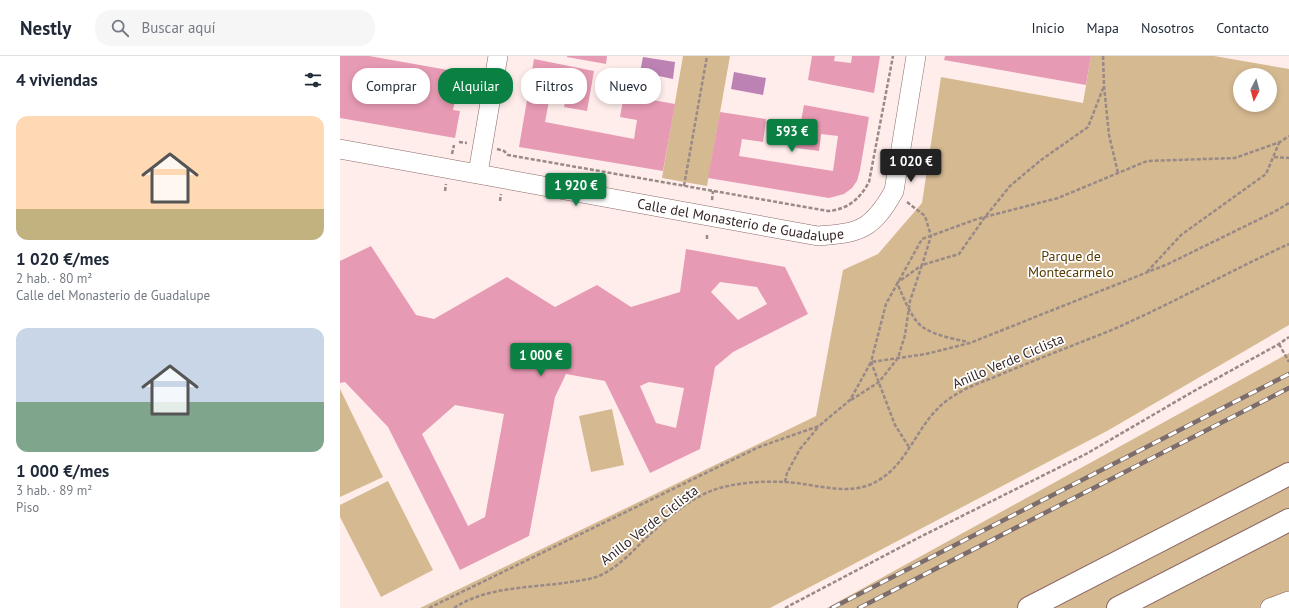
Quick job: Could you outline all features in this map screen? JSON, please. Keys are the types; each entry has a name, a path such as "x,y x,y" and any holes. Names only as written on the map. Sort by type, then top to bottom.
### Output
{"highway":[{"path":"1029,608 1289,474"},
{"path":"1118,608 1289,520"}],"street":[{"path":"478,173 498,56"},
{"name":"Calle del Monasterio de Guadalupe","path":"340,149 818,236 841,234 858,230 872,222 885,207 894,192 916,56"},
{"path":"1270,608 1289,601"}],"path":[{"path":"684,186 707,56"},
{"path":"504,150 508,155 828,211 840,210 854,202 864,191 869,182 893,56"},
{"path":"1103,56 1108,134 1118,173"},
{"path":"897,283 922,266 959,254 985,217 1010,186 1041,160 1088,126 1104,86"},
{"path":"850,400 871,362 886,304 922,239 985,217 1058,198 1147,161 1235,158 1280,142 1289,136"},
{"path":"1146,273 1180,235 1266,174 1280,142"},
{"path":"1273,157 1289,158"},
{"path":"785,482 800,449 819,426 850,400 878,382 898,358 905,335 910,301 931,236 925,216 894,192"},
{"path":"871,362 926,354 970,343 1168,264 1289,203"},
{"name":"Anillo Verde Ciclista","path":"454,608 473,598 504,590 571,582 600,576 629,555 647,537 695,498 712,489 728,485 785,482 825,488 857,489 873,483 887,475 895,468 930,415 950,398 1032,360 1133,320 1289,244"},
{"path":"897,283 908,310 923,328 946,337 970,343"},
{"path":"785,608 918,538 1086,454 1194,391 1279,344 1289,336"},
{"path":"1279,344 1289,362"},
{"path":"871,362 896,425 909,447"},
{"path":"429,608 759,447 819,426"}],"green space":[{"path":"683,56 730,56 707,186 662,178"},
{"name":"Parque de Montecarmelo","path":"1091,56 1214,56 1289,69 1289,325 1107,431 770,608 420,608 816,416 843,270 878,254 922,203 941,77 1083,103"},
{"path":"1289,353 1289,608 827,608"},
{"path":"340,389 383,477 340,497"},
{"path":"612,409 624,465 591,472 579,416"},
{"path":"388,481 433,570 381,597 340,517 340,505"}],"shaded area":[{"path":"643,57 675,62 673,79 661,76 661,68 641,68"},
{"path":"734,72 766,78 763,95 731,89"}],"building":[{"path":"340,56 369,56 438,68 438,104 454,104 453,110 460,111 455,138 340,118"},
{"path":"567,56 607,56 606,64"},
{"path":"812,56 835,56 834,61 851,63 852,56 880,56 874,93 808,80"},
{"path":"945,56 1091,56 1086,85 944,60"},
{"path":"534,59 579,68 532,68"},
{"path":"587,70 594,71 587,111 564,107 565,104 587,104"},
{"path":"661,102 675,104 663,171 519,147 526,104 548,104 545,122 634,139 637,120 620,117 622,104 661,104"},
{"path":"804,105 869,117 860,170 857,181 852,188 844,194 829,198 708,178 720,112 766,119 763,142 742,139 739,156 833,171 838,136 821,134 819,151 796,148"},
{"path":"371,246 416,315 434,319 507,277 555,307 597,285 631,307 680,292 686,249 785,267 808,314 733,352 715,367 700,449 650,473 605,381 566,374 555,397 529,536 460,570 388,427 345,382 340,383 340,261","holes":["720,282 757,287 767,304 738,320 711,292","649,382 684,388 676,428 656,423 640,386","455,405 504,414 485,517 468,526 422,434"]}],"railway":[{"path":"832,608 1289,374"},
{"path":"859,608 1289,388"}]}
